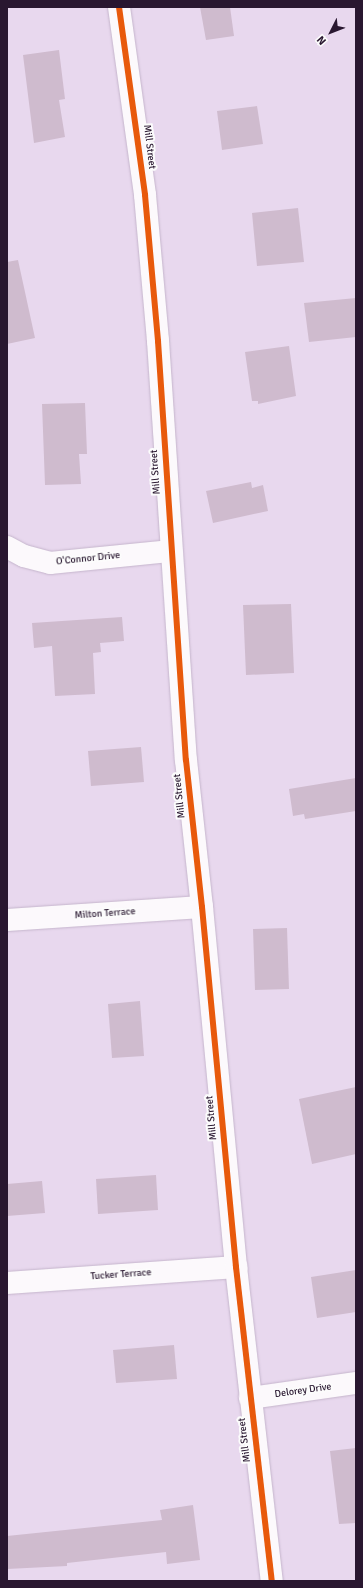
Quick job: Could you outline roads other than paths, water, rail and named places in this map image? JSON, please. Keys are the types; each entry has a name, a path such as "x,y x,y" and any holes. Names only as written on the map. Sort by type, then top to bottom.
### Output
{"street":[{"name":"Mill Street","path":"119,7 145,195 158,341 186,760 202,907 236,1267 272,1581"},
{"name":"O'Connor Drive","path":"7,547 24,556 50,563 171,551"},
{"name":"Milton Terrace","path":"7,920 202,907"},
{"name":"Tucker Terrace","path":"7,1283 236,1267"},
{"name":"Delorey Drive","path":"250,1398 356,1383"}]}
